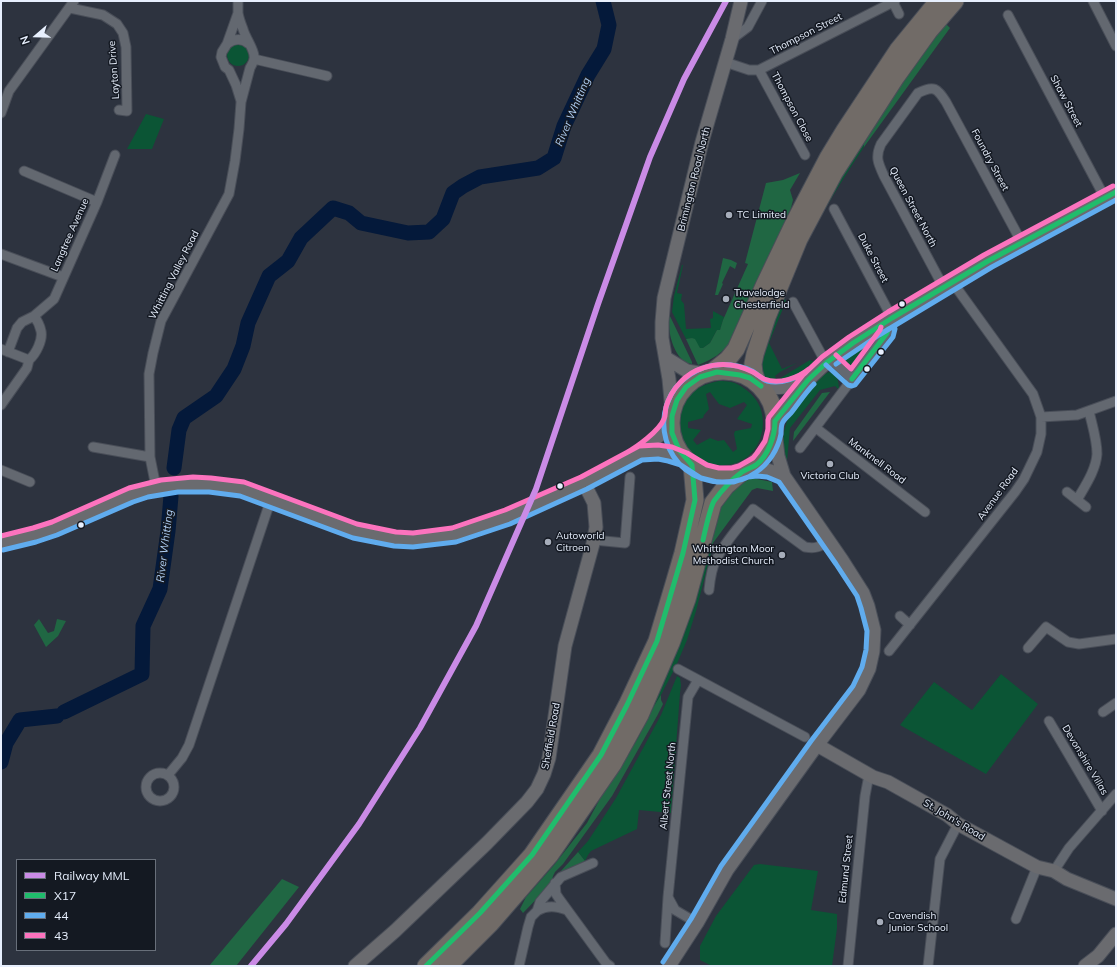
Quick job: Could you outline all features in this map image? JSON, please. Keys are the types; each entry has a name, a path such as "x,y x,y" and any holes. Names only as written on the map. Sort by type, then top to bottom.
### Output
{"highway":[{"path":"938,1 898,50 828,158 795,221 736,349 728,359 709,373 690,383 677,399 672,416 674,440 678,450 688,462 704,472 718,475 733,475 744,471 757,464 771,444 775,426 773,407 759,384 754,373 753,364 767,316 799,239 830,179 896,77 929,31 955,1"},
{"path":"709,373 728,371 743,375 759,384"},
{"path":"426,966 480,913 532,855 601,755 627,705 656,641 683,553 695,500 688,462"},
{"path":"448,966 491,923 550,855 613,764 640,714 671,643 687,599 713,503 726,486 744,471"}],"main road":[{"name":"Brimington Road North","path":"672,416 666,358 662,338 664,298 702,142 732,39 741,1"},
{"path":"669,966 697,922 727,870 817,745 859,690 868,668 873,650 874,630 863,593 784,476 778,456 775,426 808,380 828,361 853,342 988,261 1110,195"},
{"path":"666,358 687,371 709,373"},
{"path":"759,384 773,388 786,387 808,380"},
{"path":"1,543 54,529 117,500 156,487 181,484 242,489 302,511 326,522 355,531 395,539 413,540 454,535 508,517 584,483 640,453 663,432 672,416"},
{"path":"640,453 658,452 670,454 688,462"},
{"path":"744,471 757,469 769,470 784,476"},
{"name":"Sheffield Road","path":"355,966 395,931 487,843 527,802 537,789 549,758 565,646 594,540 596,527 594,503 584,483"},
{"name":"St. John's Road","path":"817,745 869,775 888,782 947,815 958,824 1037,867 1054,872 1067,880 1116,899"},
{"path":"1085,966 1098,956 1116,934"}],"street":[{"name":"Whitting Valley Road","path":"156,487 150,457 149,374 161,321 229,194 235,161 242,102 254,51 242,29 238,13 238,1"},
{"path":"732,39 748,27 762,1"},
{"name":"Thompson Street","path":"759,70 894,1 899,14"},
{"path":"1092,1 1116,46"},
{"path":"1,113 5,89 72,4"},
{"name":"Layton Drive","path":"72,4 103,15 117,24 123,33 126,47 128,111 120,110"},
{"name":"Whitting Valley Road","path":"238,13 221,57 225,66 229,70 242,102"},
{"name":"Shaw Street","path":"1008,15 1110,195"},
{"path":"227,44 231,41 241,40 250,44"},
{"path":"725,62 749,70 759,70"},
{"path":"229,70 234,72 245,71 252,64 327,76"},
{"name":"Thompson Close","path":"759,70 805,155"},
{"name":"Queen Street North","path":"937,90 932,88 925,89 918,93 881,144 878,150 877,159 882,171 948,285"},
{"name":"Foundry Street","path":"937,90 946,102 1022,243"},
{"name":"Langtree Avenue","path":"29,360 4,350 22,322 34,316 54,299 116,155"},
{"path":"24,172 97,202"},
{"name":"Duke Street","path":"834,209 892,318"},
{"path":"1,254 63,278"},
{"name":"Avenue Road","path":"889,651 1024,479 1037,452 1041,434 1040,417 1033,394 948,285"},
{"path":"793,302 828,361 852,379"},
{"path":"1,405 27,368 29,360 34,356 41,340 41,331 34,316"},
{"path":"800,448 887,333 892,318"},
{"path":"1040,417 1077,415 1116,401"},
{"path":"1077,500 1095,464 1097,454 1096,440 1089,411"},
{"name":"Manknell Road","path":"816,428 925,512"},
{"path":"93,447 150,457"},
{"path":"1,470 30,482"},
{"path":"594,540 625,543 624,492 630,477"},
{"path":"1067,492 1086,507"},
{"path":"168,775 182,758 189,745 271,499"},
{"path":"709,590 715,561 725,545 759,500"},
{"path":"753,509 805,547 813,548 821,546 828,540"},
{"path":"900,616 910,625"},
{"path":"1028,648 1046,627 1068,642 1079,644 1116,639"},
{"path":"678,669 805,737"},
{"name":"Albert Street North","path":"666,943 668,897 688,697 698,680"},
{"path":"1103,712 1116,703"},
{"name":"Devonshire Villas","path":"1049,721 1102,811"},
{"name":"Edmund Street","path":"848,966 864,804 869,775"},
{"path":"1054,872 1069,848 1116,794"},
{"path":"928,966 940,859 958,824"},
{"path":"537,911 540,902 561,877 593,863"},
{"path":"1016,919 1037,867"},
{"path":"555,883 556,894 606,963 610,966"},
{"path":"668,897 675,910 697,922"},
{"path":"519,966 531,917 537,911 547,907 553,906 567,910"}],"green space":[{"path":"946,24 950,28 864,147 864,140 867,133 924,51"},
{"path":"944,27 924,51 864,140 864,147 841,182 809,238 783,297 786,301 769,343 782,369 797,363 780,372 775,376 776,378 770,381 765,377 761,370 761,358 778,297 805,235 912,60"},
{"path":"238,44 246,47 249,55 246,63 238,66 230,63 227,55 230,47"},
{"path":"146,114 164,119 152,149 127,149"},
{"path":"800,173 790,190 793,200 791,208 732,341 716,356 698,365 686,339 695,339 700,348 703,348 710,343 717,330 720,330 748,264 745,263 766,183 783,180"},
{"path":"723,258 737,263 735,269 730,266 718,295 715,295"},
{"path":"682,265 677,293 682,294 681,300 684,304 686,329 711,328 710,319 713,318 713,311 724,317 720,330 717,330 710,343 703,348 700,348 692,338 686,339 672,312 674,296"},
{"path":"669,314 692,364 683,360 674,348 670,334"},
{"path":"876,338 857,367 849,368 846,365 844,360"},
{"path":"810,360 813,361 813,363 794,376 786,380 775,382 782,377"},
{"path":"829,372 834,374 837,378 839,388 838,389 835,386 820,390 790,428 787,461 785,457 783,440 788,419 819,379"},
{"path":"719,381 737,384 745,389 755,399 761,410 763,423 761,436 756,447 748,457 736,463 722,465 704,461 690,451 685,444 680,428 681,411 688,397 694,391 706,384","holes":["710,392 719,404 730,408 744,402 747,405 737,419 752,424 751,428 735,431 734,434 737,449 733,452 724,440 718,441 710,438 697,445 693,440 701,430 688,428 688,422 703,418 709,409 706,394"]},
{"path":"830,392 793,441 794,432 822,393"},
{"path":"752,478 772,482 773,491 757,488 752,490 713,543 710,553 710,532 719,507 736,486"},
{"path":"710,532 711,553 687,640 676,666 638,738 619,767"},
{"path":"39,619 48,633 54,631 57,619 66,621 58,636 46,647 34,625"},
{"path":"1001,674 1038,704 986,774 900,725 934,682 972,710"},
{"path":"677,676 680,678 681,685 671,813 639,810 637,829 591,851 585,861 578,852 588,841 616,798 661,715"},
{"path":"661,695 663,704 612,796 563,864 555,872 551,884 523,913 520,909 526,897 554,865 587,823 617,767 620,767 638,738"},
{"path":"578,852 585,861 559,875 561,871"},
{"path":"760,864 818,871 811,910 837,914 837,928 832,966 712,966 700,960 700,946 716,916 754,865"},
{"path":"282,879 299,887 236,966 209,966"}],"waterway":[{"name":"River Whitting","path":"174,468 179,430 184,418 216,396 234,369 243,346 248,323 269,276 288,261 301,238 333,208 349,213 361,223 408,233 429,232 443,219 453,193 463,186 480,177 538,168 554,158 564,126 588,75 604,49 609,25 603,1"},
{"name":"River Whitting","path":"64,712 142,674 143,626 160,589 171,496"},
{"name":"River Whitting","path":"1,762 6,743 20,720 57,716"}],"rail line":[{"name":"MML","path":"251,966 286,924 359,824 420,728 476,626 536,489 598,304 650,157 684,79 726,1"}],"transit line":[{"name":"43","path":"1,536 52,522 129,488 161,480 193,477 244,482 357,524 396,532 413,533 452,528 505,510 581,477 639,446 658,445 672,447 687,453 707,465 719,468 732,468 739,466 753,458 757,453 765,441 769,417 803,375 822,357 849,337 888,312 984,255 1113,186"},
{"name":"X17","path":"775,421 808,380 826,363 853,343 988,261 1116,192"},
{"name":"44","path":"836,364 879,335 992,267 1116,200"},
{"name":"43","path":"836,355 851,369 881,327"},
{"name":"X17","path":"852,379 887,333 888,329"},
{"name":"44","path":"826,365 848,385 855,385 893,337 895,329"},
{"name":"44","path":"805,373 786,380 772,382 765,380 745,368 729,365 713,365 691,374 676,388 667,404 664,422 666,440 674,456 686,470 702,479 727,482 740,480 752,475 769,461 780,440 783,421 814,384"},
{"name":"43","path":"626,453 642,443 658,429 664,419 668,400 675,388 685,378 697,370 709,366 728,365 747,369 770,381 782,381 794,378 809,369"},
{"name":"X17","path":"426,966 480,913 532,855 601,755 627,705 657,641 683,553 695,500 692,465 679,450 672,433 672,416 677,400 686,387 700,377 717,372 750,378 761,386"},
{"name":"X17","path":"703,540 712,504 723,489 734,478 756,465 764,456 774,433 775,421"},
{"name":"44","path":"3,550 57,535 148,497 178,492 209,492 240,496 353,538 394,546 413,547 456,542 510,524 587,489 642,460 658,459 668,461 681,465 701,478 717,482 734,482 748,477 757,476 767,477 779,482 857,596 867,631 866,650 862,667 853,686 811,741 721,866 691,919 663,962"}],"place":[{"name":"TC Limited","path":"729,215"},
{"name":"Travelodge Chesterfield","path":"726,299"},
{"name":"Victoria Club","path":"830,464"},
{"name":"Autoworld Citroen","path":"548,542"},
{"name":"Whittington Moor Methodist Church","path":"782,555"},
{"name":"Cavendish Junior School","path":"880,922"}]}
